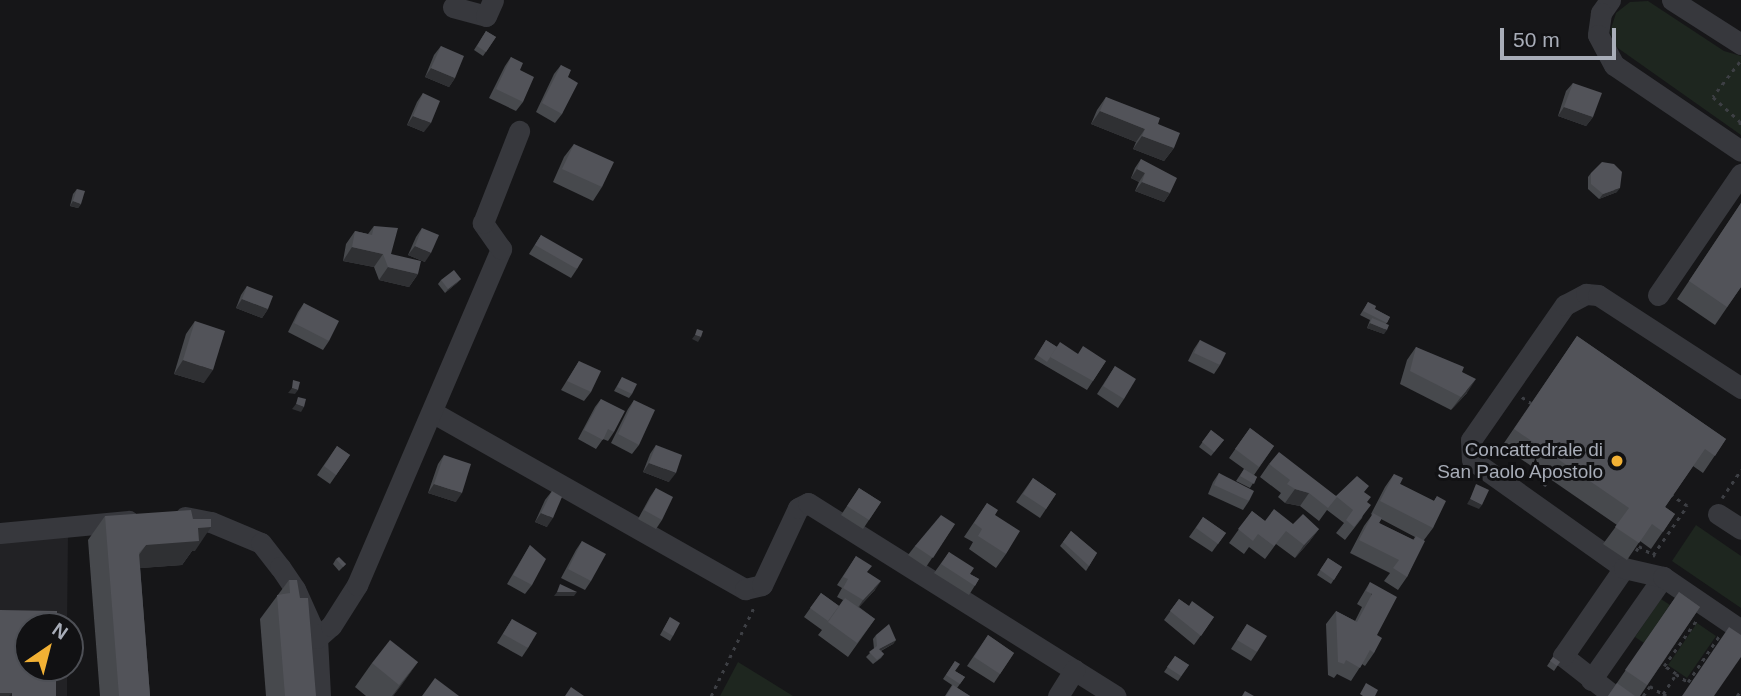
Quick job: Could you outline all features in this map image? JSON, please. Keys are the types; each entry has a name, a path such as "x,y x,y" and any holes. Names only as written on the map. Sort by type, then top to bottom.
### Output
{"street":[{"path":"453,7 486,16 493,0"},
{"path":"1610,0 1601,13 1598,35 1615,65 1741,151"},
{"path":"1672,0 1741,44"},
{"path":"317,638 331,626 357,585 501,249 483,223 519,131"},
{"path":"1658,295 1741,174"},
{"path":"1741,388 1598,295 1586,293 1564,305 1471,440 1472,460 1624,568 1663,577 1741,630"},
{"path":"432,412 745,589 754,590 767,577 798,508 808,503 1116,696"},
{"path":"1722,504 1741,529"},
{"path":"0,533 154,519 211,522 261,543 295,589 317,638 320,696"},
{"path":"1614,696 1563,656 1624,568"},
{"path":"1591,680 1663,577"},
{"path":"1058,696 1074,670"}],"path":[{"path":"1741,61 1713,97 1740,121 1741,127"},
{"path":"1722,504 1741,470"},
{"path":"1544,486 1549,479"},
{"path":"1653,555 1686,506 1672,496"},
{"path":"711,696 754,615 754,590"},
{"path":"1696,621 1664,666 1688,682 1719,636"},
{"path":"1643,696 1650,685 1664,695 1676,674"},
{"path":"1737,696 1741,690"}],"shaded area":[{"path":"1648,1 1724,51 1741,56 1741,135 1615,46 1610,32 1616,13 1630,2"},
{"path":"1696,525 1741,556 1741,608 1672,561"},
{"path":"68,536 67,612 14,612 14,682 67,682 67,696 0,696 0,541"},
{"path":"1661,599 1670,605 1644,643 1635,637"},
{"path":"1697,623 1716,636 1687,678 1668,665"},
{"path":"738,662 793,696 720,696"}],"building":[{"path":"486,31 496,37 486,52 477,46"},
{"path":"441,46 464,56 455,78 431,68"},
{"path":"511,57 523,63 520,70 534,77 523,102 496,89"},
{"path":"561,65 571,70 568,77 578,83 562,114 542,103"},
{"path":"1573,83 1602,93 1593,117 1564,107"},
{"path":"423,93 440,101 431,123 413,116"},
{"path":"1106,97 1160,118 1158,124 1180,133 1174,148 1142,136 1145,129 1100,111"},
{"path":"574,144 614,162 602,187 562,169"},
{"path":"1141,159 1177,178 1170,193 1142,182 1145,173 1137,169"},
{"path":"1602,162 1614,164 1622,172 1620,188 1603,194 1591,184 1591,173"},
{"path":"77,189 85,191 81,204 73,201"},
{"path":"1741,203 1741,287 1727,307 1689,281"},
{"path":"374,226 398,228 391,254 421,261 418,274 388,267 383,254 352,247 355,231 372,235"},
{"path":"422,228 439,235 431,253 415,246"},
{"path":"541,235 583,259 577,269 535,245"},
{"path":"454,270 461,279 448,289 441,280"},
{"path":"247,286 273,296 268,309 242,299"},
{"path":"1368,302 1390,317 1387,323 1363,311"},
{"path":"304,303 339,321 329,341 294,323"},
{"path":"1372,318 1389,325 1387,330 1370,323"},
{"path":"195,321 225,331 213,370 183,360"},
{"path":"697,329 703,331 701,337 695,335"},
{"name":"Concattedrale di San Paolo Apostolo","path":"1577,336 1726,439 1715,456 1705,449 1665,507 1675,514 1663,532 1652,524 1639,543 1615,527 1629,508 1514,429"},
{"path":"1046,340 1057,347 1047,362 1037,355"},
{"path":"1200,340 1226,353 1220,365 1194,353"},
{"path":"1060,342 1078,354 1083,346 1106,361 1093,381 1050,357"},
{"path":"1416,347 1464,367 1462,372 1476,379 1461,397 1410,371"},
{"path":"579,361 601,371 591,392 567,381"},
{"path":"1115,366 1136,379 1124,399 1103,386"},
{"path":"622,377 637,384 632,394 617,387"},
{"path":"293,380 300,382 298,390 292,388"},
{"path":"298,397 306,399 304,407 296,404"},
{"path":"601,399 625,411 614,432 608,429 603,440 584,430"},
{"path":"634,400 655,410 639,445 618,434"},
{"path":"1250,428 1274,446 1259,467 1235,449"},
{"path":"1211,430 1224,440 1214,452 1202,442"},
{"path":"656,445 682,455 676,473 649,463"},
{"path":"337,446 350,455 336,475 324,466"},
{"path":"1279,452 1336,496 1357,476 1369,486 1364,492 1371,497 1367,502 1371,505 1354,527 1346,520 1353,510 1337,497 1328,508 1309,493 1287,484 1290,480 1269,464"},
{"path":"444,455 471,464 462,493 434,484"},
{"path":"1244,469 1257,477 1254,484 1240,476"},
{"path":"1219,473 1254,491 1249,501 1214,485"},
{"path":"1394,474 1403,478 1400,484 1434,501 1437,496 1446,501 1433,528 1380,501"},
{"path":"1033,478 1056,494 1046,509 1023,494"},
{"path":"1476,484 1489,490 1482,505 1470,499"},
{"path":"656,488 673,497 662,520 644,510"},
{"path":"859,488 881,502 869,520 847,506"},
{"path":"552,491 562,497 553,518 541,513"},
{"path":"987,503 998,510 995,515 1020,531 1006,554 978,536 982,529 974,523"},
{"path":"1274,509 1293,524 1303,514 1319,529 1304,545 1286,531 1274,546 1258,534 1253,541 1238,529 1252,511 1265,521"},
{"path":"191,510 193,519 211,519 211,527 198,528 199,541 146,545 139,553 150,696 119,696 105,516"},
{"path":"1373,513 1382,518 1379,523 1414,540 1416,536 1425,541 1407,577 1393,568 1399,560 1359,540"},
{"path":"941,515 955,524 933,558 915,546"},
{"path":"1203,517 1226,533 1218,544 1196,528"},
{"path":"1071,531 1097,553 1089,566 1063,542"},
{"path":"582,541 606,554 591,581 568,569"},
{"path":"530,545 546,559 532,585 513,575"},
{"path":"949,552 974,568 970,574 979,579 975,586 941,564"},
{"path":"856,556 872,566 867,572 881,581 863,600 843,588 848,579 843,577"},
{"path":"339,557 346,564 343,567 336,559"},
{"path":"1328,558 1342,567 1334,580 1320,570"},
{"path":"289,580 297,580 300,598 308,598 316,696 285,696 277,595 290,593"},
{"path":"1370,582 1397,597 1377,635 1382,638 1374,653 1370,650 1360,668 1346,660 1344,664 1338,662 1336,611 1357,622 1372,594 1366,591"},
{"path":"560,584 577,592 557,592"},
{"path":"1679,592 1700,607 1647,685 1625,670"},
{"path":"821,593 839,606 828,621 810,608"},
{"path":"845,598 875,619 857,643 828,622"},
{"path":"1179,599 1189,606 1192,601 1214,617 1201,636 1170,611"},
{"path":"0,610 57,611 14,612 14,682 56,682 56,696 12,696 12,693 0,693"},
{"path":"670,617 680,623 673,636 663,630"},
{"path":"512,619 537,633 528,648 503,634"},
{"path":"889,624 896,640 879,649 884,654 877,660 869,652 877,646 876,635"},
{"path":"1247,624 1267,636 1257,652 1237,640"},
{"path":"1729,627 1741,635 1741,657 1714,696 1682,696"},
{"path":"988,635 1014,653 1000,674 974,657"},
{"path":"390,640 418,662 399,685 372,663"},
{"path":"1175,656 1189,665 1181,676 1167,667"},
{"path":"1553,657 1560,662 1557,666 1550,661"},
{"path":"955,661 960,664 955,671 965,677 960,684 946,675"},
{"path":"435,678 459,696 422,696"},
{"path":"1366,683 1378,690 1375,696 1360,694"},
{"path":"1617,683 1635,696 1608,696"},
{"path":"953,685 970,696 946,696"},
{"path":"571,687 584,696 565,696"}],"place":[{"name":"Concattedrale di San Paolo Apostolo","path":"1617,461"}]}
